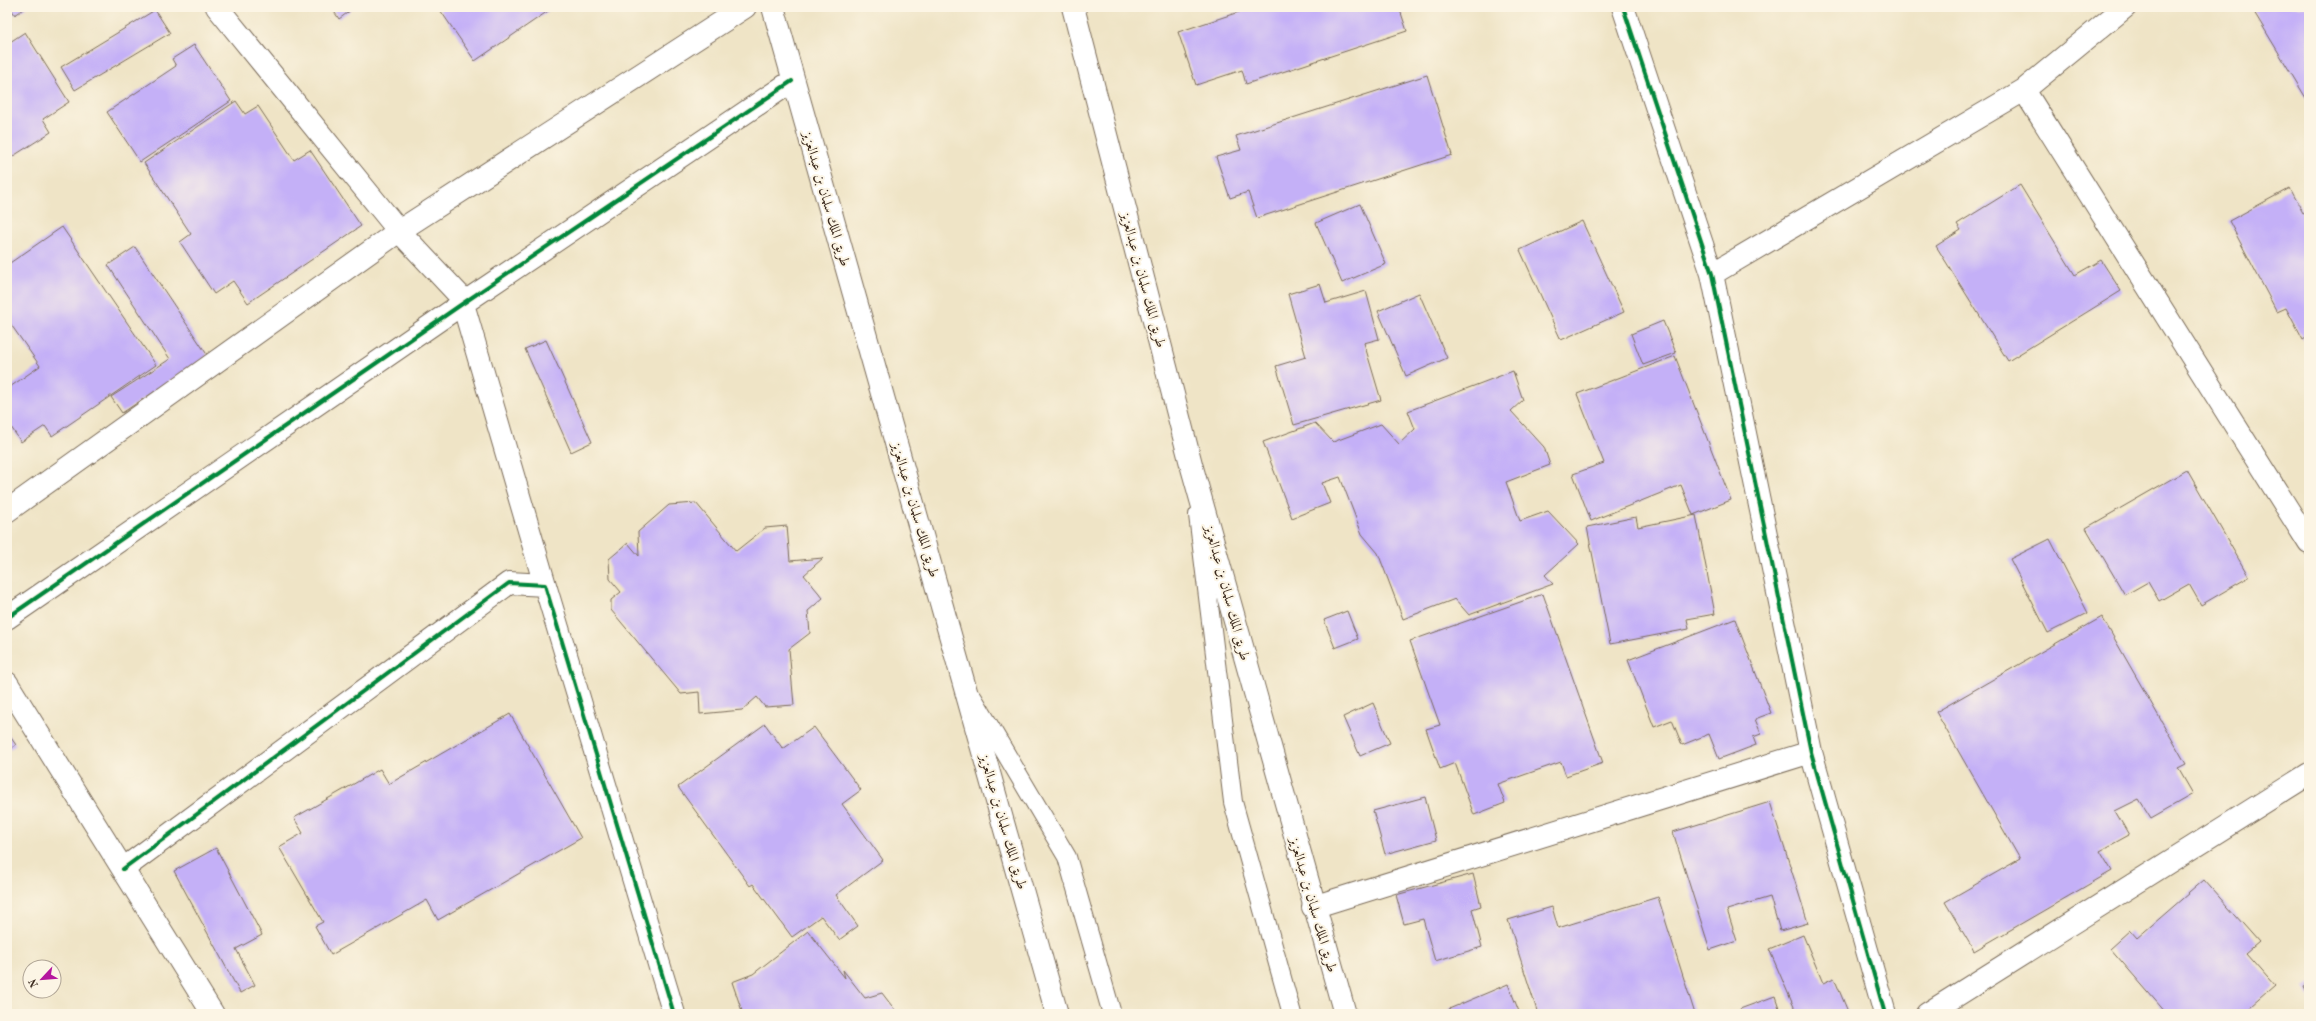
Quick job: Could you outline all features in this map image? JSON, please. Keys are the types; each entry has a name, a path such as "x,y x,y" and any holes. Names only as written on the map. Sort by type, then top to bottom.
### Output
{"street":[{"path":"217,7 399,230 462,297 462,304 545,585 674,1014"},
{"path":"7,511 399,230 745,7"},
{"name":"طريق الملك سلمان بن عبدالعزيز","path":"773,7 792,81 1057,1014"},
{"name":"طريق الملك سلمان بن عبدالعزيز","path":"1073,7 1192,464 1313,907 1345,1014"},
{"path":"1623,7 1712,274 1811,752 1885,1014"},
{"path":"1712,274 1995,109 2024,90 2125,7"},
{"path":"7,618 462,304 792,81"},
{"path":"2024,90 2309,543"},
{"path":"123,868 509,583 545,585"},
{"path":"7,683 213,1014"},
{"path":"1313,907 1811,752"},
{"path":"1927,1014 2309,774"}],"lane":[{"path":"1192,464 1233,802 1292,1014"},
{"path":"964,683 1067,857 1112,1014"}],"building":[{"path":"10,7 27,7 15,15"},
{"path":"331,7 355,7 339,19"},
{"path":"438,7 554,7 475,61"},
{"path":"1254,7 1399,7 1407,31 1246,84 1242,70 1196,85 1178,32"},
{"path":"2251,7 2309,7 2309,103"},
{"path":"155,10 170,33 75,90 61,67"},
{"path":"25,32 69,102 43,119 51,132 7,160 7,44"},
{"path":"194,45 231,101 140,162 107,112 176,66 172,59"},
{"path":"1427,75 1452,155 1257,218 1248,192 1230,198 1216,157 1241,150 1236,136"},
{"path":"236,101 245,114 258,106 294,160 310,150 361,226 248,303 233,281 214,294 180,242 191,234 144,163"},
{"path":"2020,185 2075,275 2101,260 2121,291 2008,361 1936,246 1961,230 1957,224"},
{"path":"2290,188 2303,213 2309,210 2309,336 2303,340 2286,308 2277,312 2229,221"},
{"path":"1360,204 1386,264 1342,283 1316,223"},
{"path":"1582,221 1624,312 1561,340 1520,250"},
{"path":"62,227 156,365 52,436 45,426 21,442 7,421 7,389 40,366 7,319 7,265"},
{"path":"135,247 208,356 122,413 111,397 170,359 108,265"},
{"path":"1320,284 1326,303 1366,291 1379,339 1364,343 1381,400 1294,425 1276,366 1306,357 1288,294"},
{"path":"1419,293 1447,358 1406,376 1378,311"},
{"path":"1663,321 1676,353 1643,365 1631,334"},
{"path":"546,340 592,442 571,452 525,349"},
{"path":"1675,356 1731,500 1693,515 1681,485 1591,521 1573,474 1604,463 1577,394"},
{"path":"1513,371 1523,400 1511,411 1544,447 1550,465 1506,482 1520,521 1548,511 1579,544 1545,575 1553,584 1469,615 1455,599 1403,619 1378,553 1362,534 1340,477 1322,483 1330,503 1292,518 1263,442 1315,423 1333,442 1381,424 1399,444 1415,429 1408,411"},
{"path":"2187,470 2249,577 2201,605 2189,584 2159,601 2148,582 2125,595 2086,528"},
{"path":"696,503 736,551 765,528 787,526 790,561 823,558 804,575 823,598 808,611 810,633 789,649 794,705 765,707 757,697 742,710 700,714 699,692 681,694 611,610 611,600 621,592 610,579 609,559 628,543 639,556 638,532 669,505"},
{"path":"1696,515 1715,614 1687,619 1689,629 1610,644 1587,527 1636,517 1638,527"},
{"path":"2050,539 2088,613 2048,633 2010,559"},
{"path":"1543,594 1603,763 1566,776 1561,762 1498,784 1505,803 1474,815 1455,763 1440,769 1426,729 1440,725 1410,641"},
{"path":"1347,611 1358,639 1335,648 1324,620"},
{"path":"2102,617 2186,764 2178,768 2193,794 2151,818 2139,799 2115,811 2129,835 2100,851 2112,871 1974,951 1945,902 2020,859 1936,712"},
{"path":"1735,619 1771,713 1755,719 1761,734 1753,737 1756,745 1719,759 1709,734 1682,745 1672,720 1654,727 1628,660"},
{"path":"1373,703 1390,743 1360,756 1343,717"},
{"path":"510,714 581,838 438,920 427,900 331,955 315,926 323,922 279,847 303,833 294,818 380,769 389,784"},
{"path":"765,724 783,749 814,727 861,790 842,804 883,860 836,895 858,926 839,940 821,916 792,937 753,884 750,886 678,787"},
{"path":"7,732 16,745 7,751"},
{"path":"1425,797 1436,840 1385,854 1373,811"},
{"path":"1770,802 1808,923 1780,931 1770,897 1727,910 1737,941 1710,950 1673,832"},
{"path":"216,848 262,935 236,949 255,985 240,993 174,871"},
{"path":"1473,874 1481,906 1472,909 1482,947 1435,961 1423,919 1404,924 1396,895"},
{"path":"2204,880 2259,942 2246,953 2275,986 2243,1014 2167,1014 2110,948 2130,930 2137,938"},
{"path":"1658,897 1695,1014 1538,1014 1508,920 1552,907 1558,928"},
{"path":"808,931 845,978 843,970 865,998 882,993 898,1014 743,1014 732,982 753,974"},
{"path":"1803,935 1823,983 1834,978 1849,1014 1797,1014 1769,949"},
{"path":"2309,982 2309,998 2303,986"},
{"path":"1508,984 1520,1014 1451,1014 1449,1009"},
{"path":"1775,996 1781,1014 1741,1014 1740,1009"}],"cycle path":[{"path":"1623,7 1712,274 1811,752 1885,1014"},
{"path":"7,618 462,304 792,81"},
{"path":"123,869 509,583 545,585 674,1014"}]}
